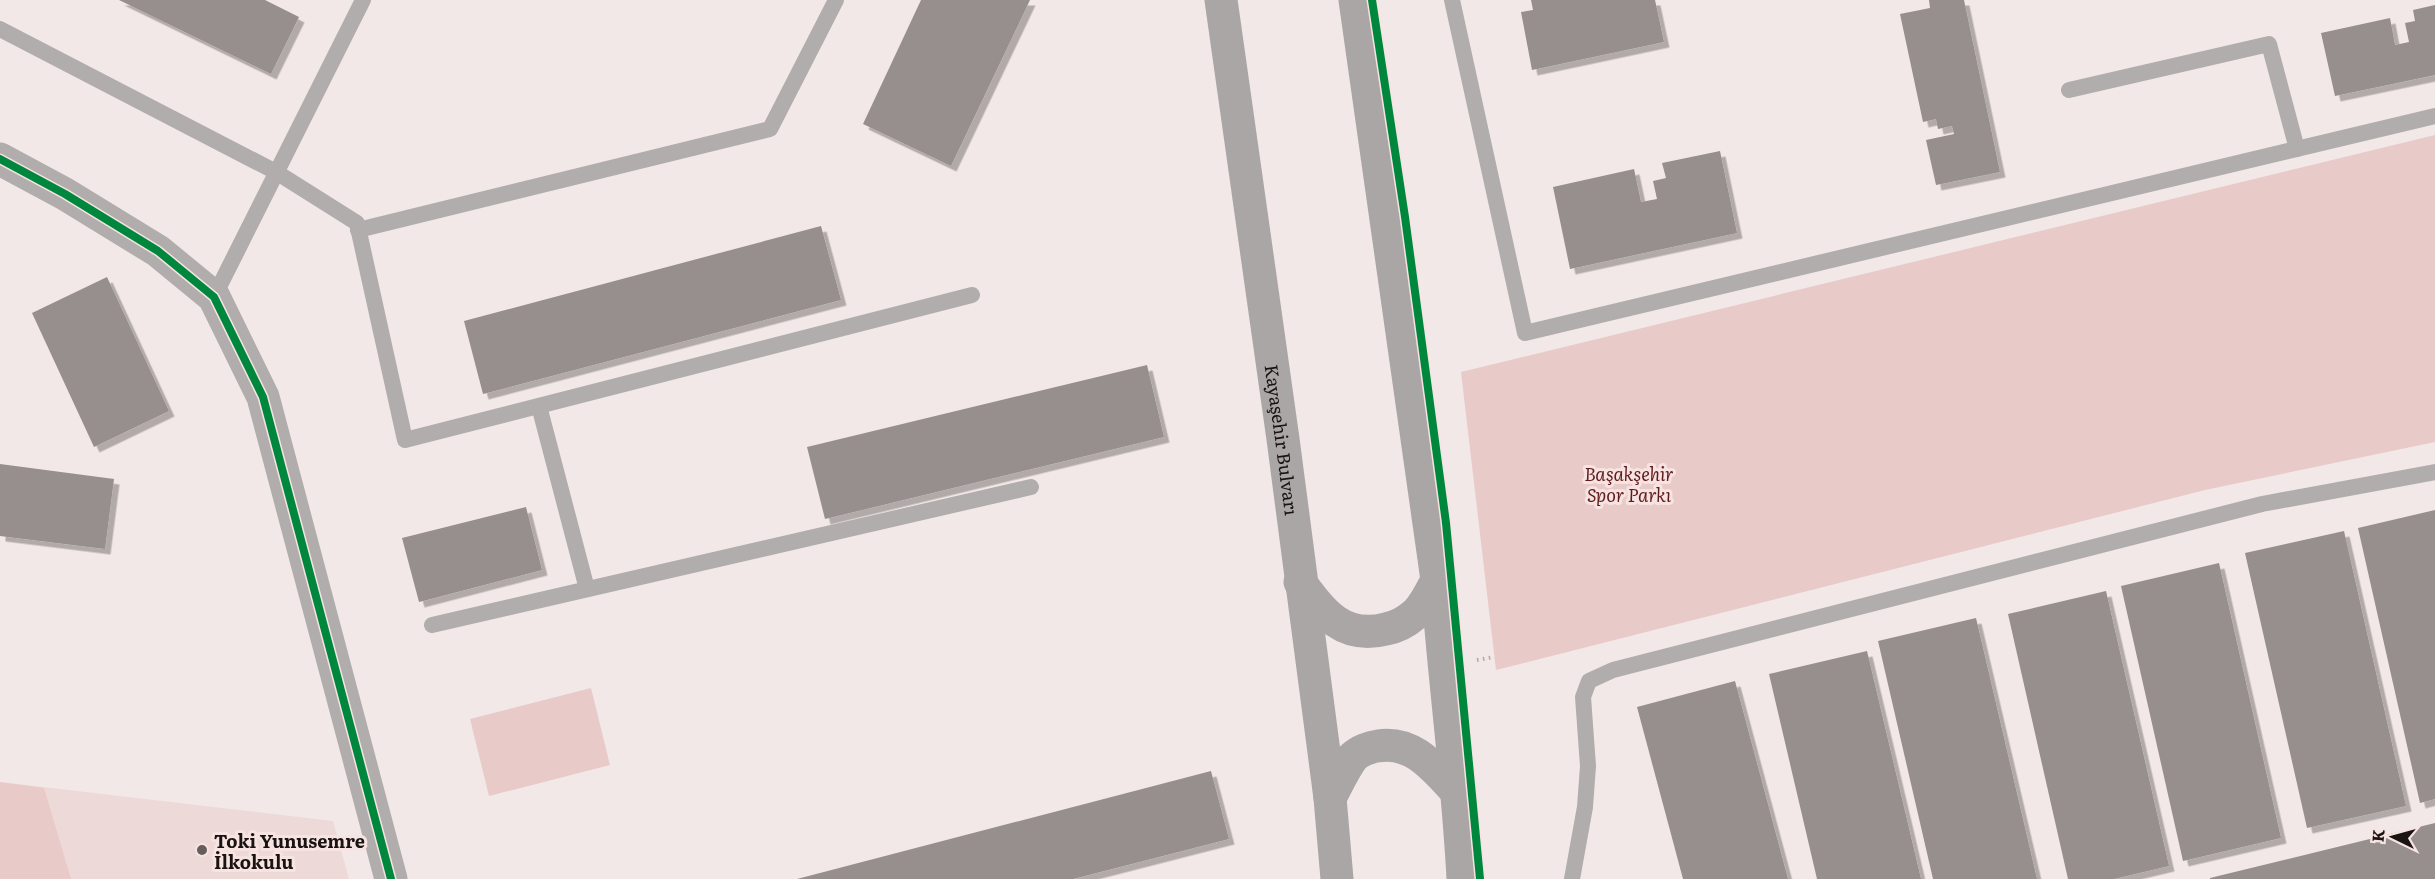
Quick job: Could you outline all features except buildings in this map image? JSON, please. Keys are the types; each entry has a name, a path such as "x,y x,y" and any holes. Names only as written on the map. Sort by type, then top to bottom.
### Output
{"main road":[{"name":"Kayaşehir Bulvarı","path":"1221,0 1283,439 1330,798 1337,879"},
{"path":"1355,0 1437,580 1443,666 1459,794 1463,879"},
{"path":"1300,582 1321,610 1348,630 1373,633 1396,627 1416,614 1437,580"},
{"path":"1330,798 1354,756 1370,747 1388,744 1405,747 1422,757 1459,794"}],"street":[{"path":"0,159 65,194 158,251 214,297 263,397 391,879"}],"lane":[{"path":"214,297 363,0"},
{"path":"358,230 770,129 836,0"},
{"path":"1452,0 1525,333 2435,116"},
{"path":"0,29 276,172 357,223 405,440 972,295"},
{"path":"2069,90 2269,44 2297,149"},
{"path":"539,406 587,589"},
{"path":"1572,879 1585,807 1588,766 1582,697 1589,681 1612,670 2262,504 2435,472"},
{"path":"432,625 1031,487"}],"shaded area":[{"name":"Toki Yunusemre İlkokulu","path":"0,782 333,821 349,879 0,879"}],"green space":[{"name":"Başakşehir Spor Parkı","path":"2435,135 2435,442 2205,490 1496,670 1461,372"},
{"path":"591,688 610,765 489,796 470,719"},
{"path":"0,782 44,788 71,879 0,879"}],"cycle path":[{"path":"1372,0 1405,217 1446,523 1480,879"},
{"path":"0,159 65,194 158,251 214,297 263,397 391,879"}],"place":[{"name":"Toki Yunusemre İlkokulu","path":"202,850"}]}
